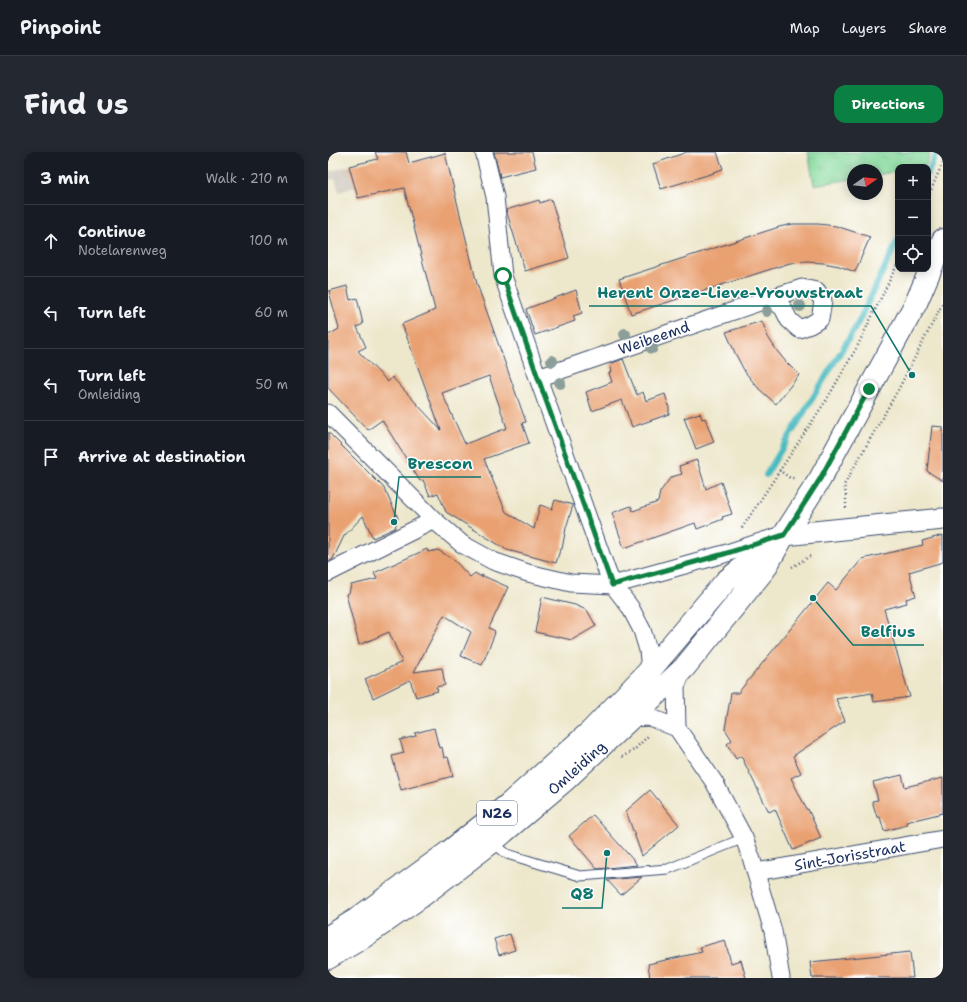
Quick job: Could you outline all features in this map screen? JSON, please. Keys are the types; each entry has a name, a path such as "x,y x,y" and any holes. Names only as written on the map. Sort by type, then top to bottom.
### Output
{"main road":[{"name":"Omleiding","path":"328,958 365,936 419,898 492,842 565,780 684,668 764,570 784,535 820,479 916,303 943,240"},
{"name":"Omleiding","path":"328,937 410,881 509,804 590,732 650,670 726,581 784,535"}],"street":[{"path":"484,152 495,197 503,276 612,585 630,607 642,630 648,650 650,670 631,718 649,717 677,728"},
{"name":"Weibeemd","path":"538,378 771,298"},
{"path":"328,413 434,520 462,544 493,561 511,568 571,583 612,585 724,554 784,535 943,519"},
{"path":"328,573 434,520"},
{"path":"684,668 676,686 677,728 714,782 744,838 756,872 773,932 781,978"},
{"name":"Sint-Jorisstraat","path":"756,872 943,839"}],"lane":[{"path":"492,842 507,854 580,876 668,869 744,838"}],"path":[{"path":"931,190 943,162"},
{"path":"741,530 826,399 857,347 895,269"},
{"path":"846,529 846,495 844,485 898,390 943,303"}],"shaded area":[{"path":"349,166 355,187 339,192 335,179 328,180 328,172"}],"green space":[{"path":"808,152 930,152 927,164 895,164 895,172 883,174 883,164 847,164 847,180 814,185"}],"building":[{"path":"375,152 406,152 409,163 445,153 477,284 526,422 522,423 529,443 484,459 506,512 534,529 540,505 552,509 555,500 573,505 566,528 562,549 560,550 556,563 507,550 446,512 438,493 430,496 423,480 420,481 382,420 368,430 328,388 328,335 339,329 329,291 347,286 350,300 357,298 363,324 357,327 366,347 358,351 388,382 392,377 441,430 402,324 435,310 404,188 358,198 349,166 378,159","holes":["489,376 507,428 465,444 442,393"]},
{"path":"494,152 532,152 536,168 500,177"},
{"path":"687,152 717,152 723,169 661,189 653,164"},
{"path":"551,199 569,258 525,271 506,210 539,200 540,203"},
{"path":"793,224 836,226 870,237 855,272 839,266 823,263 790,263 631,314 619,279 779,227"},
{"path":"576,290 582,313 573,316 575,321 535,335 526,309"},
{"path":"762,321 768,337 777,351 799,375 776,404 759,389 745,372 726,332"},
{"path":"623,359 637,395 643,392 646,401 665,394 669,407 669,414 632,427 622,400 592,411 586,392 612,382 609,373 612,371 610,364"},
{"path":"700,413 702,419 705,418 714,442 696,449 684,418"},
{"path":"932,426 943,427 943,481 927,471"},
{"path":"328,432 384,488 398,518 395,528 373,538 363,516 344,536 333,559 328,562"},
{"path":"697,460 706,489 721,482 732,514 697,529 695,523 624,548 612,513 631,506 633,511 658,502 660,492 671,477 682,474 679,466"},
{"path":"943,535 943,562 909,572 916,596 906,599 907,603 884,609 910,697 874,702 872,693 836,699 845,721 793,756 801,773 791,778 807,810 808,809 821,838 793,850 775,809 769,812 741,756 736,759 727,744 732,740 725,729 731,693 738,693 828,583 836,590 862,559 923,545 922,541"},
{"path":"427,549 428,552 438,550 454,560 470,577 475,573 483,578 481,575 508,587 489,628 495,631 495,633 482,665 461,656 471,632 444,615 414,672 442,668 445,685 436,687 438,691 416,697 410,680 373,698 365,679 402,662 389,632 359,645 346,594 349,593 351,585 377,579 374,573"},
{"path":"542,597 575,605 587,610 596,626 572,640 535,632"},
{"path":"434,728 439,748 442,747 444,758 448,757 453,776 401,790 392,756 404,753 400,740 416,736 415,733"},
{"path":"902,775 905,787 943,778 943,813 906,822 907,825 884,831 880,817 877,817 872,801 878,800 873,782"},
{"path":"650,790 679,825 642,856 626,811"},
{"path":"593,815 637,865 597,869 569,836"},
{"path":"642,877 621,895 607,880"},
{"path":"510,934 515,950 499,955 494,939"},
{"path":"725,940 731,963 741,960 746,978 650,978 648,964 702,952 700,947"},
{"path":"910,952 913,978 812,978 810,962"}],"waterway":[{"path":"931,166 937,152"},
{"path":"766,475 857,325 895,246"}],"place":[{"name":"Herent Onze-Lieve-Vrouwstraat","path":"912,375"},
{"name":"Brescon","path":"394,522"},
{"name":"Belfius","path":"813,598"},
{"name":"Q8","path":"607,853"}],"route":[{"path":"503,276 612,585 724,554 784,535 820,479 869,389"}]}
